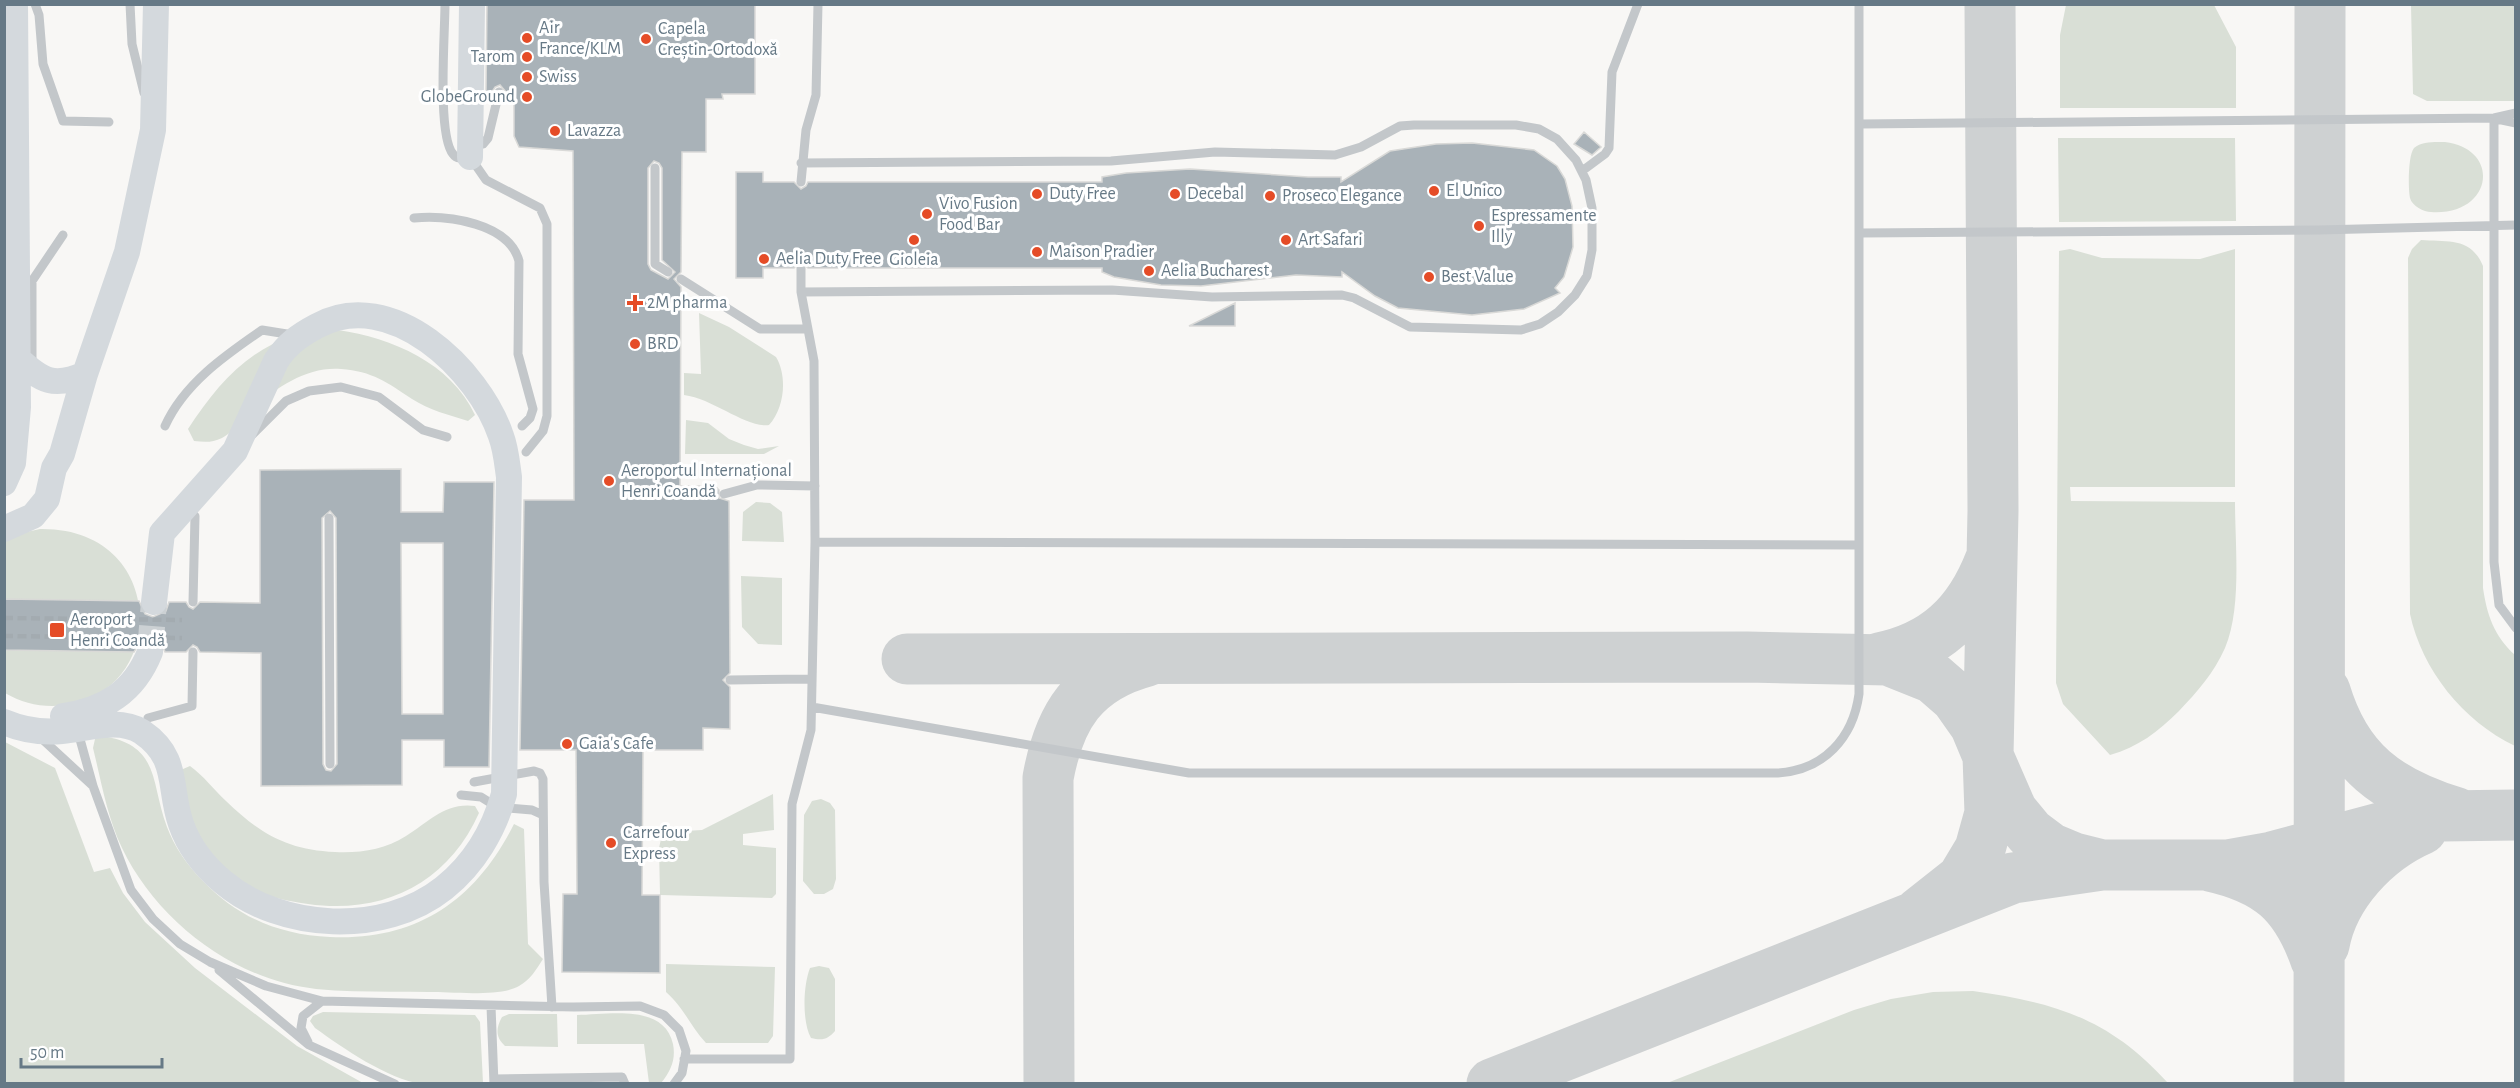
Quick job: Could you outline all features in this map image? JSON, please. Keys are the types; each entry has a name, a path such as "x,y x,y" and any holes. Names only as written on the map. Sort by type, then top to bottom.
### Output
{"street":[{"path":"4,513 23,500 54,468 62,454 85,374 127,252 153,130 156,4"},
{"path":"470,152 472,4"},
{"path":"4,483 13,464 18,428 10,98 15,17"},
{"path":"4,722 32,731 78,729 112,724 130,726 152,740 164,754 170,766 181,824 188,839 211,871 248,899 285,914 337,921 383,916 421,903 443,888 479,848 498,813 505,771 509,477 507,456 501,435 490,411 477,390 447,355 411,330 364,315 335,318 298,336 285,348 276,361 235,451 162,533 154,602"},
{"path":"18,368 49,382 62,382 85,374"},
{"path":"4,528 33,516 42,508 47,499 54,468"},
{"path":"4,707 42,716 66,716 94,710 127,690 140,675 150,652"}],"lane":[{"path":"130,4 132,44 153,130"},
{"path":"446,4 444,122 447,143 454,156 459,159 483,144 488,138 499,92"},
{"path":"801,182 801,163 806,130 816,95 818,4"},
{"path":"1582,171 1605,154 1609,148 1612,72 1638,4"},
{"path":"812,707 1189,773 1792,772 1828,755 1845,737 1856,711 1861,233 1859,4"},
{"path":"15,17 39,15 43,64 63,121 109,122"},
{"path":"1861,124 2494,118 2516,113"},
{"path":"2494,118 2516,123"},
{"path":"2494,118 2496,225 2494,562 2499,605 2516,628"},
{"path":"801,163 1111,161 1215,152 1335,155 1361,147 1400,126 1516,125 1539,129 1557,139 1576,160 1582,171 1592,208 1592,250 1587,276 1575,295 1558,312 1540,324 1521,330 1410,327 1354,298 1342,295 1212,297 1112,290 801,292"},
{"path":"470,152 486,180 540,208 547,224 547,416 543,431 526,452"},
{"path":"655,168 655,264 668,272"},
{"path":"414,218 459,219 504,237 516,249 519,261 518,354 533,409 530,418 522,426"},
{"path":"1861,233 2319,230 2516,225"},
{"path":"18,368 32,281 63,235"},
{"path":"684,1059 790,1059 792,804 811,730 815,542 815,388 801,292 801,268"},
{"path":"681,279 760,329 808,329"},
{"path":"165,426 172,410 196,381 262,330 298,336"},
{"path":"235,451 262,427 277,407 285,401 326,388 340,387 379,398 423,430 447,437"},
{"path":"724,494 757,484 815,486"},
{"path":"193,602 195,516"},
{"path":"328,518 330,764"},
{"path":"815,542 1859,545"},
{"path":"148,718 192,706 193,652"},
{"path":"730,680 812,680"},
{"path":"78,729 93,786 131,890 153,918 180,944 210,962 266,987 322,1001 552,1007 640,1006 664,1016 679,1030 686,1051 682,1073 674,1083"},
{"path":"32,731 75,767 93,786"},
{"path":"474,782 534,771 540,772 544,786 544,882 552,1007"},
{"path":"461,795 481,797 497,807 532,810 543,815"},
{"path":"210,962 309,1045 395,1083"},
{"path":"309,1045 301,1028 303,1016 322,1001"},
{"path":"491,1006 494,1081 622,1077 625,1083"}],"shaded area":[{"path":"2066,5 2214,5 2236,47 2236,108 2060,108 2060,35"},
{"path":"2411,5 2514,5 2515,101 2427,101 2413,94"},
{"path":"2058,138 2235,138 2236,221 2059,222"},
{"path":"2445,142 2463,147 2476,156 2482,168 2483,181 2478,193 2467,204 2452,210 2425,211 2416,206 2410,198 2409,172 2412,152 2421,144"},
{"path":"2421,240 2458,243 2472,250 2483,266 2483,588 2487,607 2497,633 2515,655 2515,746 2478,723 2448,692 2424,655 2410,614 2408,258 2412,249"},
{"path":"2070,249 2102,258 2200,259 2235,249 2235,487 2070,487 2071,501 2235,502 2236,596 2230,632 2221,657 2199,689 2163,726 2139,743 2110,755 2063,704 2056,683 2059,251"},
{"path":"699,313 729,327 776,357 782,374 783,392 778,410 769,425 750,422 707,402 684,395 684,373 701,374"},
{"path":"338,330 379,339 418,356 451,381 475,415 468,421 454,417 425,406 371,375 352,370 328,369 315,371 279,388 257,404 233,430 222,438 205,442 194,441 188,429 220,386 246,361 260,351 293,336"},
{"path":"686,420 708,423 729,439 758,449 779,446 764,454 685,454"},
{"path":"756,502 770,503 782,512 784,542 742,541 743,512"},
{"path":"40,529 82,535 113,554 132,580 140,611 137,643 123,671 100,693 66,705 34,704 5,693 4,542 22,533"},
{"path":"741,576 782,578 782,645 758,644 742,627"},
{"path":"103,736 122,741 135,748 144,757 155,781 170,834 181,855 202,880 215,893 244,914 276,928 293,932 330,937 361,936 390,932 416,923 440,910 462,894 499,851 514,824 524,829 528,944 543,959 523,984 500,992 476,993 316,989 286,983 228,960 177,922 137,875 122,848 108,811 93,748 95,739"},
{"path":"5,742 55,768 94,872 110,868 123,893 145,922 195,968 297,1046 363,1083 5,1083"},
{"path":"190,766 239,813 263,831 289,844 318,851 372,850 398,841 446,810 475,806 479,813 466,837 450,858 410,889 362,904 336,906 300,903 269,896 247,887 229,873 210,851 199,837 186,809 182,779 183,769"},
{"path":"773,794 774,830 743,834 743,845 776,848 776,894 772,898 660,895 659,848 661,839 669,832 702,830"},
{"path":"821,799 830,803 835,810 836,879 833,889 824,894 814,894 803,881 804,815 812,801"},
{"path":"666,964 775,967 773,1036 768,1043 706,1043 666,992"},
{"path":"819,966 829,968 835,979 835,1031 822,1039 811,1038 806,1023 804,1004 810,968"},
{"path":"1973,991 2031,1001 2080,1017 2125,1043 2168,1083 1667,1083 1854,1010 1891,999 1933,992"},
{"path":"323,1012 475,1015 480,1022 483,1083 422,1084 394,1076 366,1062 315,1028 310,1021 313,1016"},
{"path":"509,1014 557,1014 558,1047 505,1046 499,1039 498,1029 502,1017"},
{"path":"633,1014 659,1022 668,1031 674,1049 672,1065 665,1078 661,1083 649,1083 644,1044 577,1044 577,1015"}],"building":[{"path":"487,4 755,4 755,94 722,94 723,99 706,99 706,152 682,152 681,272 674,279 681,287 680,486 715,486 719,490 719,498 729,501 730,673 723,680 730,687 730,729 703,728 703,750 643,750 642,895 660,895 660,973 562,972 563,894 577,894 576,750 520,750 524,500 574,500 573,151 519,147 514,136 514,92 506,92 500,85 492,92 486,92","holes":["654,161 662,168 662,260 675,272 668,279 651,270 648,264 648,168"]},
{"path":"1584,132 1601,147 1592,155 1574,144"},
{"path":"1472,143 1534,150 1557,166 1565,179 1572,206 1573,247 1564,277 1555,288 1560,293 1524,309 1472,315 1398,308 1375,296 1342,272 1342,277 1296,275 1201,286 1161,285 1114,277 1102,272 1102,268 808,268 800,261 794,268 763,268 763,278 736,278 736,172 763,172 763,182 794,182 801,189 808,182 1102,182 1102,177 1126,173 1190,169 1341,177 1341,182 1390,151 1436,144"},
{"path":"1235,303 1235,326 1189,326"},
{"path":"401,469 401,512 443,512 444,482 494,482 489,767 444,767 444,740 402,740 402,785 261,786 261,653 200,652 193,645 186,652 165,652 162,643 149,637 141,640 134,652 4,650 4,599 139,601 145,614 153,617 166,611 169,602 186,602 193,609 200,602 260,603 260,470","holes":["330,511 336,518 337,764 331,771 326,770 323,764 322,518","401,543 443,543 443,714 402,714"]}],"taxiway":[{"path":"1990,4 1993,511 1988,756 2012,811 2030,833 2050,848 2074,858 2102,865"},
{"path":"2319,1084 2320,4"},
{"path":"1879,658 1917,646 1948,626 1972,597 1990,561"},
{"path":"907,659 1747,657 1888,660 1933,678 1956,698 1975,725 1988,756 1990,813 1980,849 1962,879 1919,913"},
{"path":"1049,1084 1048,778 1053,756 1067,719 1090,689 1125,668 1147,661"},
{"path":"2325,691 2345,737 2373,771 2410,795 2457,813"},
{"path":"1492,1084 2013,878 2102,865 2227,865 2272,857 2414,819 2442,816 2516,815"},
{"path":"2324,945 2337,908 2359,875 2389,848 2422,829"},
{"path":"2210,866 2249,878 2278,897 2299,923 2316,960"}],"tunnel":[{"path":"150,652 154,602"}],"railway":[{"path":"4,618 182,620"},
{"path":"4,636 182,638"}],"place":[{"name":"Air France/KLM","path":"527,38"},
{"name":"Capela Creștin-Ortodoxă","path":"646,39"},
{"name":"Tarom","path":"527,57"},
{"name":"Swiss","path":"527,77"},
{"name":"GlobeGround","path":"527,97"},
{"name":"Lavazza","path":"555,131"},
{"name":"El Unico","path":"1434,191"},
{"name":"Duty Free","path":"1037,194"},
{"name":"Decebal","path":"1175,194"},
{"name":"Proseco Elegance","path":"1270,196"},
{"name":"Vivo Fusion Food Bar","path":"927,214"},
{"name":"Espressamente Illy","path":"1479,226"},
{"name":"Gioleia","path":"914,240"},
{"name":"Art Safari","path":"1286,240"},
{"name":"Maison Pradier","path":"1037,252"},
{"name":"Aelia Duty Free","path":"764,259"},
{"name":"Aelia Bucharest","path":"1149,271"},
{"name":"Best Value","path":"1429,277"},
{"name":"2M pharma","path":"635,303"},
{"name":"BRD","path":"635,344"},
{"name":"Aeroportul Internațional Henri Coandă","path":"609,481"},
{"name":"Aeroport Henri Coandă","path":"57,630"},
{"name":"Gaia's Cafe","path":"567,744"},
{"name":"Carrefour Express","path":"611,843"}]}
